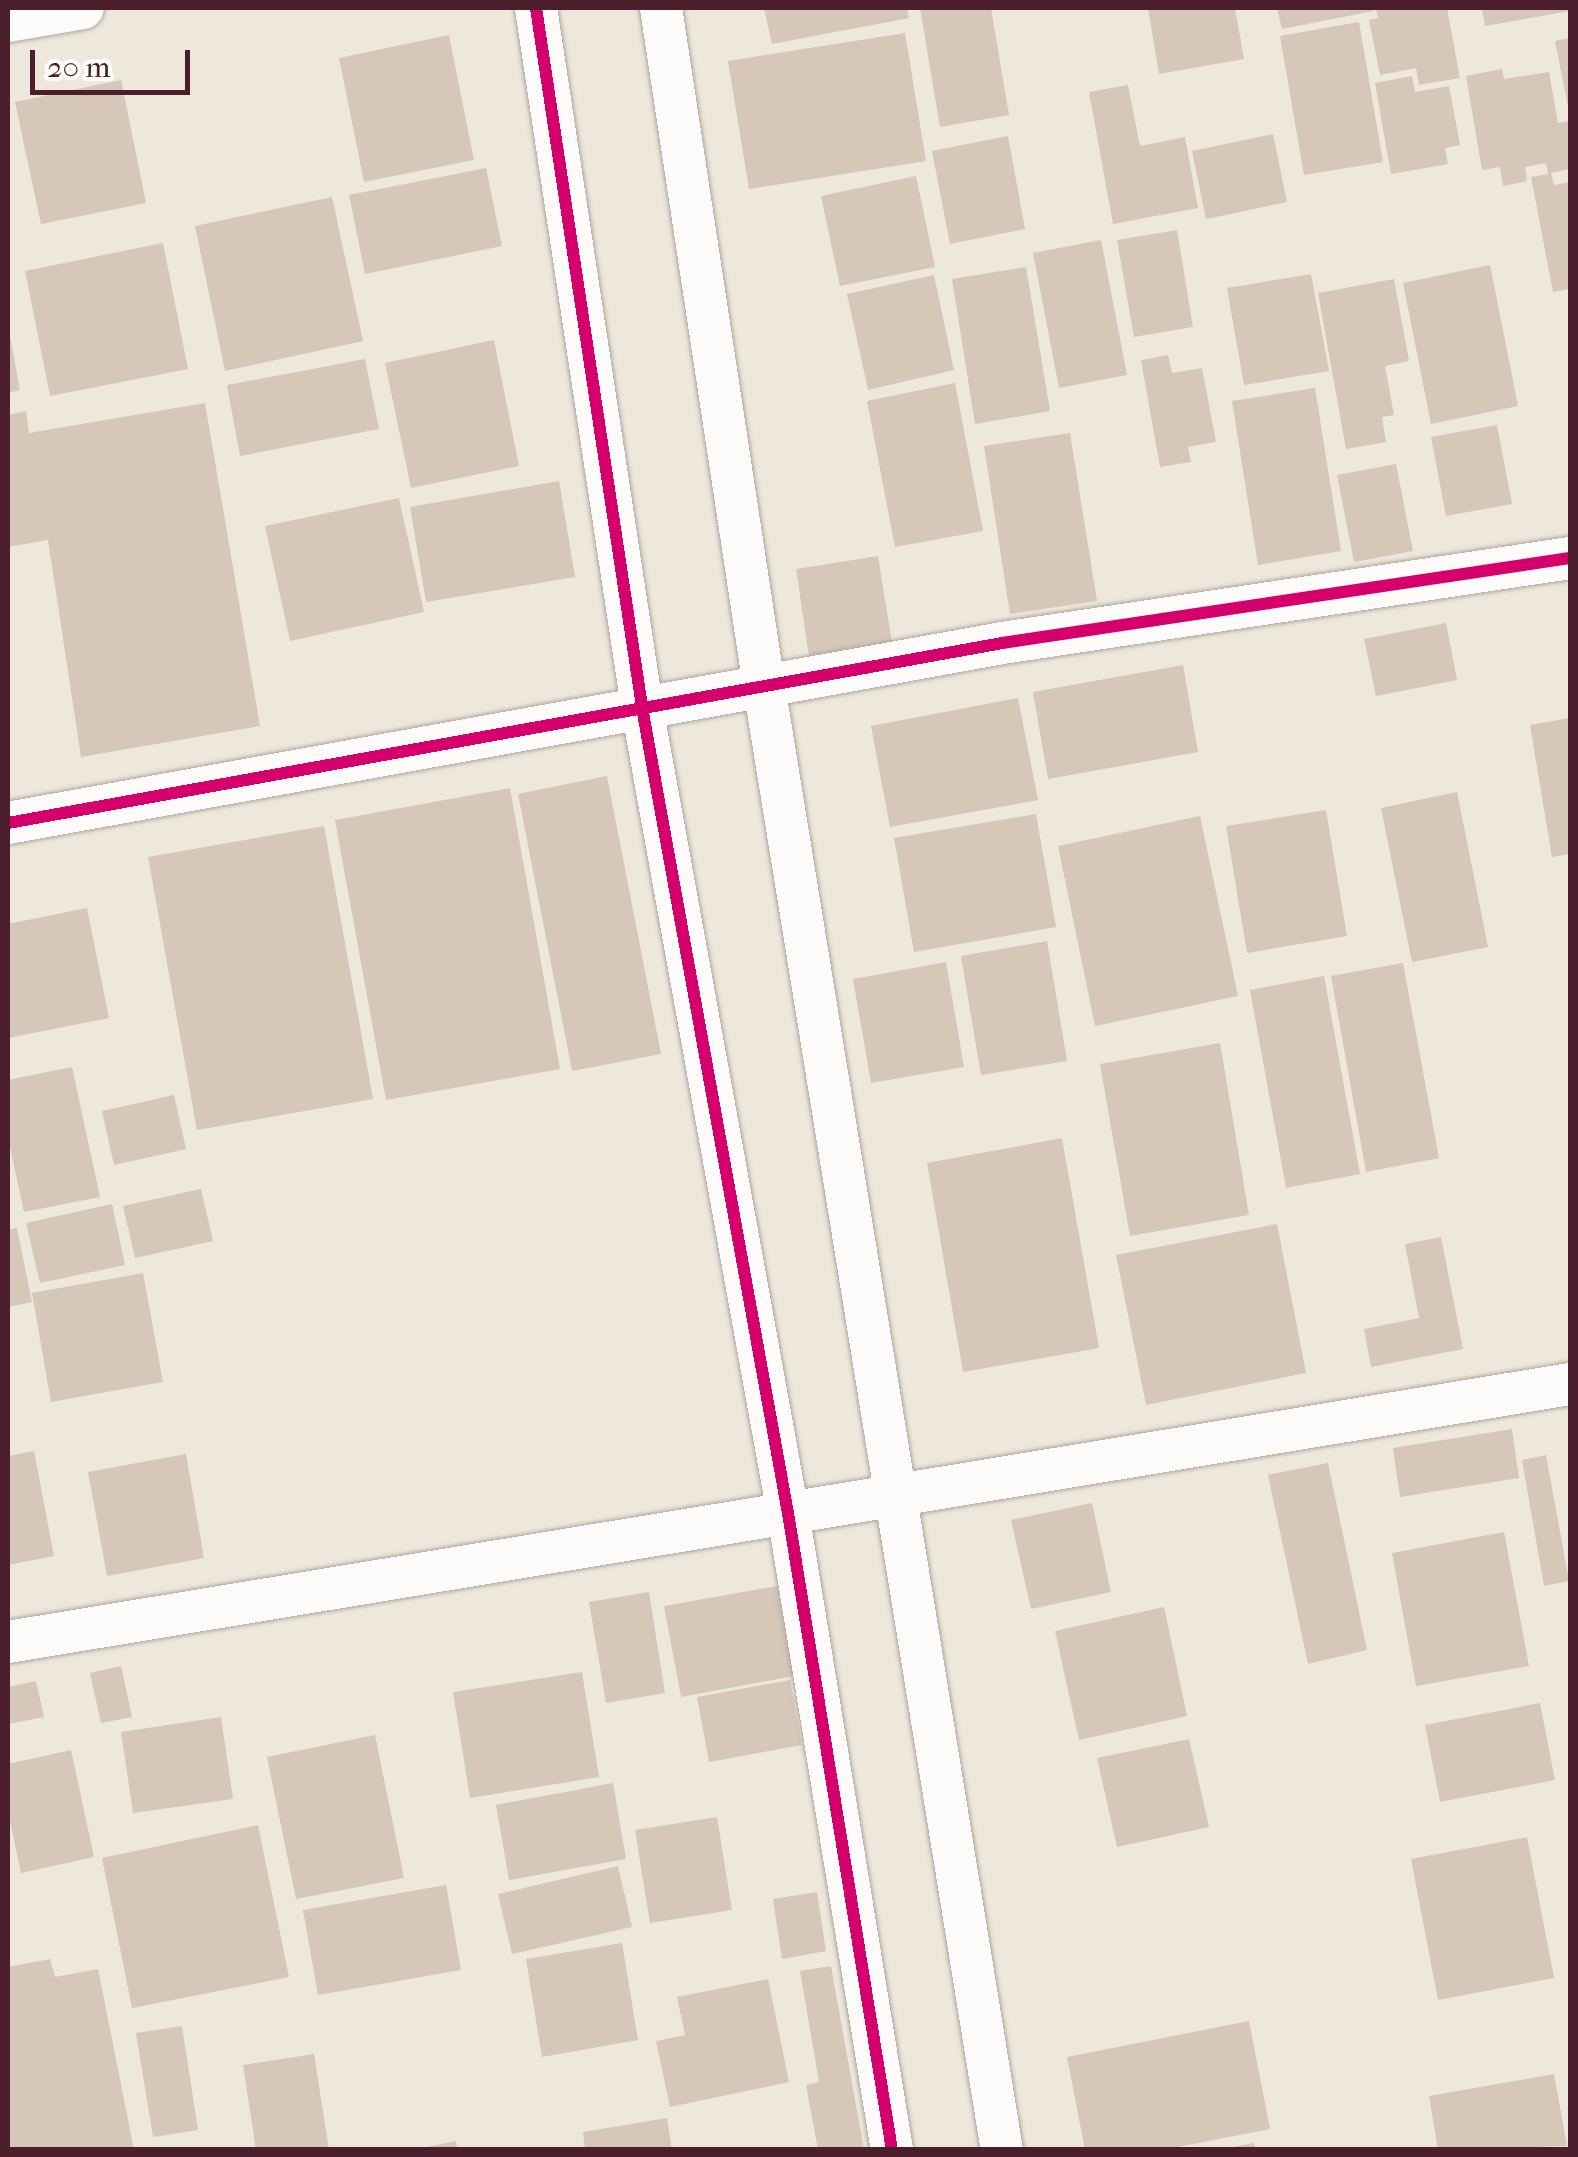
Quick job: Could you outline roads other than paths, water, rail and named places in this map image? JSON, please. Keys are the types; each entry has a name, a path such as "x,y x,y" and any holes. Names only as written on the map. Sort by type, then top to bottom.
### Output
{"street":[{"path":"8,21 83,8"},
{"path":"536,8 643,713 788,1513 892,2150"},
{"path":"661,8 764,686 1002,2150"},
{"path":"8,823 643,713 764,686 1570,558"},
{"path":"8,1642 1570,1384"}]}
